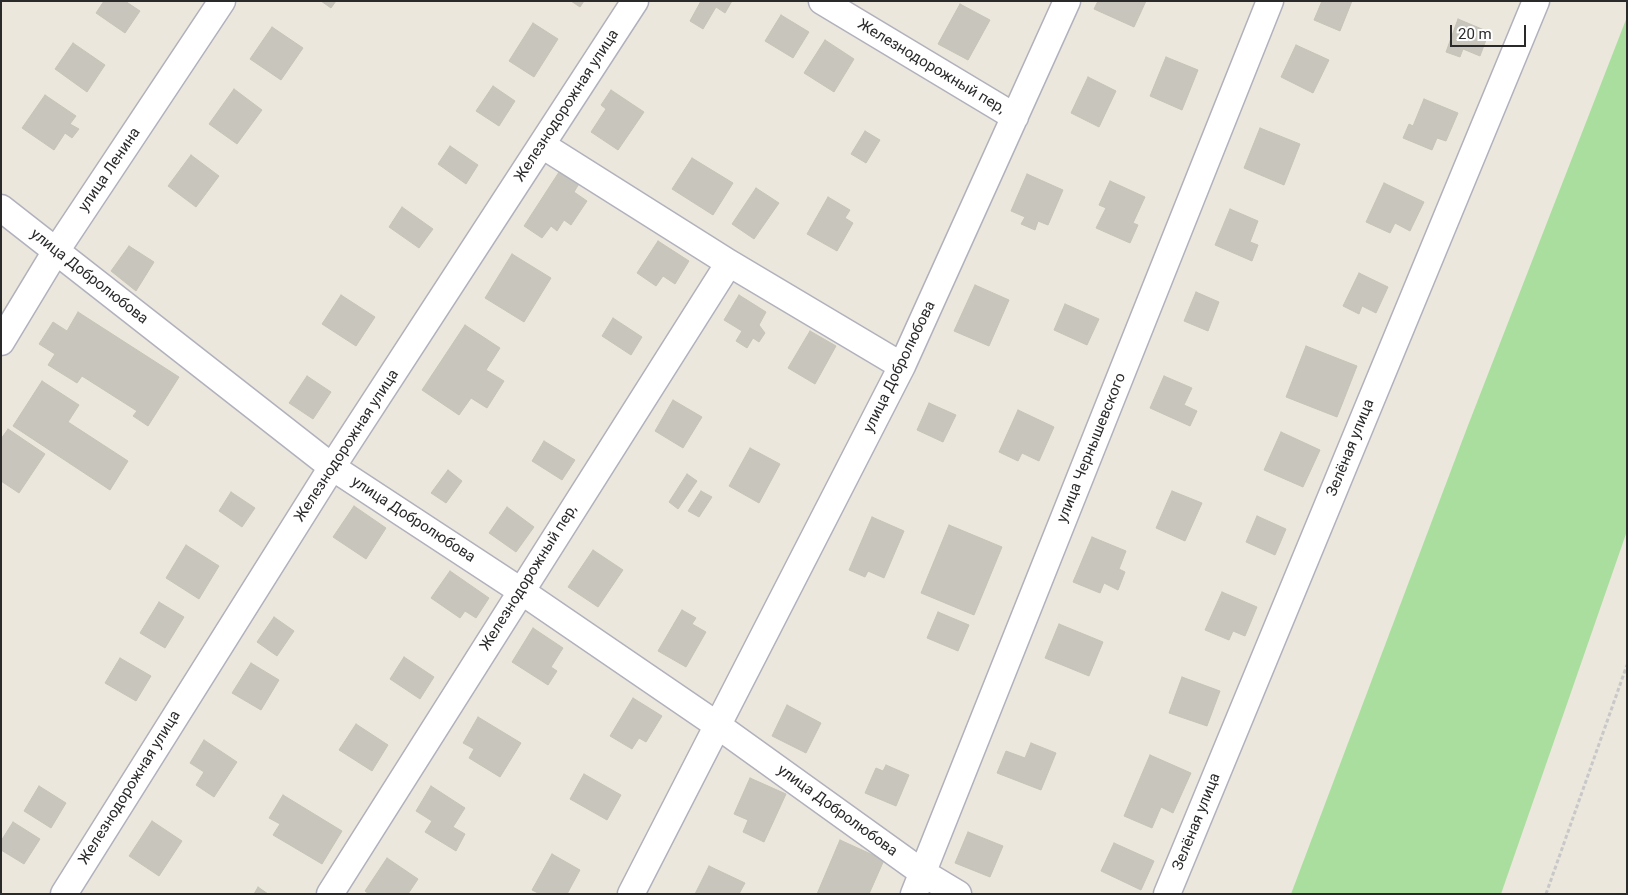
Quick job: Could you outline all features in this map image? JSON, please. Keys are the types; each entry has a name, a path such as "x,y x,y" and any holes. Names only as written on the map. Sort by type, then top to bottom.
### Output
{"street":[{"name":"улица Ленина","path":"1,342 56,251 222,1"},
{"name":"Железнодорожная улица","path":"64,894 332,467 635,1"},
{"name":"Железнодорожный пер,","path":"822,1 1015,117"},
{"name":"улица Добролюбова","path":"631,894 902,366 1067,1"},
{"name":"улица Чернышевского","path":"918,883 1270,1"},
{"name":"Зелёная улица","path":"1167,894 1536,1"},
{"path":"542,145 729,263 902,366"},
{"name":"улица Добролюбова","path":"1,208 332,467 521,591 717,725 918,883 958,894"},
{"name":"Железнодорожный пер,","path":"330,894 729,263"}],"path":[{"path":"1546,894 1627,665"}],"green space":[{"path":"1627,17 1627,531 1501,894 1291,894 1467,428"}],"building":[{"path":"104,1 125,1 140,11 125,33 96,13"},
{"path":"321,1 336,1 331,8"},
{"path":"571,1 584,1 580,7"},
{"path":"701,1 732,1 725,13 716,7 703,29 690,21"},
{"path":"1098,1 1146,1 1134,27 1094,9"},
{"path":"1322,1 1352,1 1340,31 1314,20"},
{"path":"960,4 990,20 968,60 938,44"},
{"path":"781,15 809,32 793,58 765,41"},
{"path":"1458,19 1489,32 1480,56 1463,49 1460,57 1446,52"},
{"path":"533,23 558,39 534,77 509,61"},
{"path":"272,27 303,48 281,80 250,59"},
{"path":"825,40 854,59 834,92 804,73"},
{"path":"73,43 105,65 87,92 55,69"},
{"path":"1296,45 1329,60 1313,93 1281,77"},
{"path":"1166,57 1198,70 1182,110 1150,96"},
{"path":"1088,77 1116,91 1099,127 1071,113"},
{"path":"493,86 515,101 499,126 476,111"},
{"path":"234,89 262,110 237,144 209,124"},
{"path":"611,90 644,112 618,150 591,132 606,109 601,105"},
{"path":"45,95 76,116 70,124 79,129 72,138 65,133 54,150 22,128"},
{"path":"1424,99 1458,113 1446,141 1437,138 1432,150 1403,138 1409,124 1413,126"},
{"path":"1260,128 1300,144 1284,185 1244,168"},
{"path":"865,131 880,140 866,163 851,154"},
{"path":"450,146 478,165 466,184 438,164"},
{"path":"191,155 219,176 196,207 168,186"},
{"path":"692,158 733,183 713,215 672,189"},
{"path":"561,169 580,182 574,192 587,201 571,225 564,220 557,231 551,226 542,238 524,226"},
{"path":"1027,174 1063,190 1048,225 1038,221 1035,230 1021,224 1025,217 1011,211"},
{"path":"1110,181 1145,197 1133,223 1138,225 1130,243 1096,228 1106,208 1099,205"},
{"path":"1384,183 1424,202 1410,231 1395,223 1390,233 1366,222"},
{"path":"756,188 779,203 754,239 732,224"},
{"path":"828,197 850,210 845,218 853,223 837,251 807,234"},
{"path":"402,207 433,229 419,248 389,227"},
{"path":"1230,209 1258,221 1250,242 1258,245 1252,261 1215,245"},
{"path":"658,241 689,261 675,284 663,276 656,286 637,273"},
{"path":"129,246 154,262 136,291 111,271"},
{"path":"512,254 551,278 524,322 485,298"},
{"path":"1359,273 1388,287 1376,313 1362,306 1359,314 1343,306"},
{"path":"975,285 1009,300 989,346 954,331"},
{"path":"1196,292 1219,302 1208,331 1184,321"},
{"path":"341,295 375,317 356,346 322,324"},
{"path":"739,295 766,312 759,325 765,333 759,342 753,338 747,348 736,341 742,331 724,320"},
{"path":"1065,304 1099,319 1087,345 1054,330"},
{"path":"78,312 179,377 148,426 133,416 137,411 82,376 77,383 48,365 55,354 39,344 53,322 67,331"},
{"path":"613,318 642,337 631,355 602,336"},
{"path":"465,325 500,348 486,370 504,381 487,408 471,398 459,415 422,390"},
{"path":"810,331 836,346 815,384 788,368"},
{"path":"1306,346 1357,366 1337,417 1286,397"},
{"path":"307,376 331,392 313,419 289,403"},
{"path":"1164,376 1192,388 1184,405 1197,411 1190,426 1150,408"},
{"path":"42,381 79,405 68,422 128,461 110,490 13,426"},
{"path":"673,400 702,417 683,448 655,431"},
{"path":"929,403 956,415 943,442 917,430"},
{"path":"1018,410 1054,427 1039,461 1022,453 1018,461 999,452"},
{"path":"8,429 45,454 19,493 1,481 1,439"},
{"path":"1281,432 1320,450 1303,487 1264,470"},
{"path":"544,441 575,460 562,480 532,461"},
{"path":"750,448 780,464 759,503 729,486"},
{"path":"448,470 462,481 446,503 431,493"},
{"path":"687,474 697,481 678,509 669,502"},
{"path":"701,491 712,497 699,517 688,511"},
{"path":"1172,491 1202,503 1185,541 1156,528"},
{"path":"231,492 255,508 242,527 219,511"},
{"path":"354,506 386,528 366,559 333,537"},
{"path":"507,507 534,527 516,552 489,533"},
{"path":"1257,516 1286,529 1275,555 1246,542"},
{"path":"872,517 904,531 884,578 868,571 865,577 849,570"},
{"path":"949,525 1002,547 974,615 921,593"},
{"path":"1092,537 1126,551 1119,569 1125,572 1118,590 1104,583 1100,593 1073,582"},
{"path":"186,545 219,566 199,599 166,578"},
{"path":"593,550 623,570 598,607 568,587"},
{"path":"450,571 489,598 476,618 465,611 460,618 431,598"},
{"path":"1222,592 1257,607 1245,636 1233,631 1229,640 1205,630"},
{"path":"159,602 184,617 165,648 140,633"},
{"path":"682,610 696,618 692,624 706,632 686,667 658,651"},
{"path":"938,612 969,625 958,651 927,638"},
{"path":"274,617 294,631 277,656 257,642"},
{"path":"1059,624 1103,642 1089,676 1045,658"},
{"path":"533,628 563,648 551,667 557,671 548,685 512,662"},
{"path":"404,657 434,677 420,699 390,679"},
{"path":"120,658 151,676 136,701 105,683"},
{"path":"251,663 279,680 261,710 232,693"},
{"path":"1182,677 1220,691 1207,726 1169,713"},
{"path":"633,698 662,716 646,742 639,738 632,749 610,736"},
{"path":"787,705 821,723 806,753 772,736"},
{"path":"478,717 521,743 500,777 469,758 474,749 463,743"},
{"path":"356,724 388,745 372,771 339,750"},
{"path":"204,740 237,762 214,797 196,785 204,772 190,763"},
{"path":"1031,743 1056,753 1041,790 997,773 1006,751 1025,758"},
{"path":"1150,755 1191,773 1173,813 1161,807 1152,828 1124,816"},
{"path":"886,765 909,775 896,806 865,793 876,768 883,771"},
{"path":"584,774 621,795 607,820 570,799"},
{"path":"750,778 786,794 764,842 743,832 748,820 734,814"},
{"path":"39,786 66,803 51,828 24,811"},
{"path":"431,786 465,808 453,827 465,834 456,851 425,832 432,821 416,811"},
{"path":"283,795 342,831 322,864 273,835 280,824 269,818"},
{"path":"152,821 182,841 159,876 129,856"},
{"path":"13,822 40,839 24,864 1,850 1,841"},
{"path":"968,832 1003,846 990,877 955,863"},
{"path":"840,840 884,860 869,894 817,894"},
{"path":"1114,843 1154,861 1141,890 1101,871"},
{"path":"552,854 580,870 567,894 540,894 532,890"},
{"path":"387,858 418,879 408,894 369,894 365,891"},
{"path":"709,866 745,883 739,894 695,894"},
{"path":"258,887 268,894 254,894"}]}
